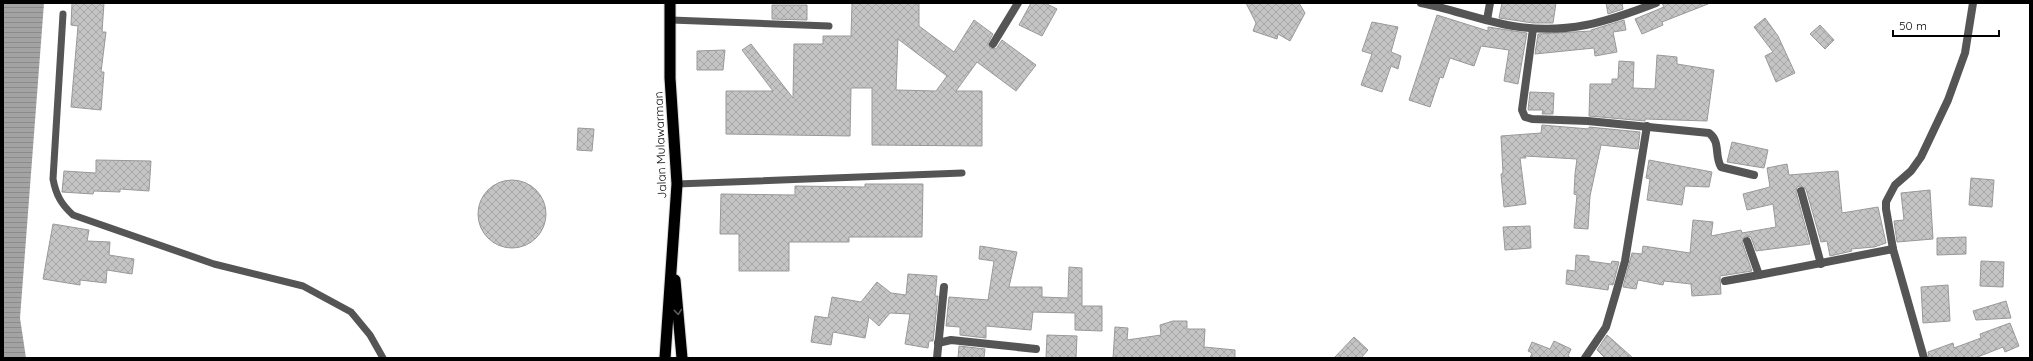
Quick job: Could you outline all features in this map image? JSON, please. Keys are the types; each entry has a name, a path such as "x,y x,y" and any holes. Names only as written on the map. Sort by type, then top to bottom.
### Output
{"highway":[{"name":"Jalan Mulawarman","path":"665,358 671,245 677,184 670,78 670,3"},
{"path":"671,245 682,358"}],"street":[{"path":"993,44 1018,3"},
{"path":"1423,3 1487,20 1533,29 1561,30 1614,20 1656,3"},
{"path":"1487,20 1490,3"},
{"path":"1924,358 1893,249 1886,202 1895,185 1911,170 1921,157 1948,100 1965,53 1973,3"},
{"path":"1533,29 1522,110 1525,117 1532,119 1588,121 1648,126 1709,133 1715,137 1718,146 1718,162 1721,167 1754,175"},
{"path":"1586,358 1606,327 1625,261 1648,126"},
{"path":"1801,191 1821,264"},
{"path":"1747,241 1759,275"},
{"path":"1725,281 1821,264 1893,249"},
{"path":"937,358 944,287"},
{"path":"938,342 951,340 1036,349"}],"lane":[{"path":"63,14 53,179 59,200 65,208 73,215 214,264 303,286 351,312 370,335 384,358"},
{"path":"670,20 829,26"},
{"path":"677,184 962,174"}],"shaded area":[{"path":"3,3 44,3 20,318 26,358 3,358"}],"building":[{"path":"72,3 104,3 102,32 106,32 101,72 104,72 101,110 71,107 78,26 71,25"},
{"path":"852,3 919,3 919,26 954,52 974,20 993,34 988,43 990,48 996,49 1002,40 1036,65 1016,91 977,62 956,91 982,91 982,146 872,145 872,88 851,88 850,136 726,134 726,91 773,91 742,50 751,44 793,98 794,44 823,44 823,36 851,36","holes":["898,39 947,76 936,91 896,90"]},
{"path":"1031,3 1045,3 1057,9 1042,36 1019,25"},
{"path":"1246,3 1299,3 1305,13 1290,41 1278,34 1277,39 1253,31 1256,23"},
{"path":"1502,3 1556,3 1553,23 1533,23 1499,18"},
{"path":"1606,3 1622,3 1623,9 1608,14"},
{"path":"1662,3 1708,4 1662,22 1663,25 1642,34 1635,19 1664,7"},
{"path":"772,5 807,5 807,20 772,19"},
{"path":"1437,15 1488,31 1488,27 1527,33 1518,84 1504,81 1509,50 1481,46 1474,66 1450,58 1443,78 1440,77 1430,107 1409,100"},
{"path":"1765,18 1778,36 1795,73 1776,82 1765,56 1773,52 1754,27"},
{"path":"1624,20 1626,30 1613,32 1617,52 1595,56 1594,48 1535,54 1538,34 1591,31"},
{"path":"1372,22 1398,27 1391,52 1401,56 1398,69 1391,66 1382,92 1361,85 1372,54 1362,51"},
{"path":"1820,25 1834,40 1825,49 1810,34"},
{"path":"725,50 723,70 697,70 697,51"},
{"path":"1657,55 1677,57 1677,64 1714,70 1707,121 1645,119 1645,121 1589,116 1590,84 1612,84 1612,79 1618,79 1619,61 1634,62 1633,88 1655,89"},
{"path":"1530,92 1554,93 1553,114 1542,114 1543,110 1528,110"},
{"path":"1542,125 1589,129 1589,127 1640,132 1638,149 1601,145 1590,196 1588,229 1574,228 1577,195 1574,194 1577,159 1525,156 1526,158 1520,158 1526,204 1504,207 1501,174 1503,173 1501,136 1541,133"},
{"path":"578,128 594,129 592,151 577,150"},
{"path":"1732,142 1768,150 1764,168 1727,162"},
{"path":"96,160 151,161 149,191 120,189 120,192 94,191 93,194 62,192 64,171 96,173"},
{"path":"1649,160 1712,172 1709,187 1685,186 1682,205 1647,200 1650,179 1646,178"},
{"path":"1787,164 1789,175 1838,171 1842,213 1878,207 1886,243 1874,247 1851,249 1852,251 1830,256 1827,241 1821,242 1806,189 1800,186 1797,187 1796,192 1810,244 1756,251 1751,237 1745,236 1742,242 1752,271 1720,276 1721,294 1692,296 1691,284 1664,281 1663,285 1638,280 1636,289 1623,287 1632,253 1642,254 1643,246 1690,253 1693,220 1713,222 1711,236 1741,230 1742,233 1776,227 1773,204 1747,210 1743,194 1770,187 1767,168"},
{"path":"1971,178 1994,180 1992,207 1969,205"},
{"path":"505,180 519,180 531,186 540,195 546,207 544,227 536,238 525,246 519,248 505,248 499,246 488,238 480,227 478,221 478,207 480,201 488,190 499,182"},
{"path":"865,184 923,184 922,237 849,237 849,242 789,242 789,271 739,271 739,234 720,234 721,194 795,195 795,186 865,187"},
{"path":"1930,190 1933,239 1897,242 1894,221 1904,220 1901,193"},
{"path":"53,224 89,230 87,241 110,242 109,255 134,259 132,274 107,270 106,283 80,280 80,285 43,279"},
{"path":"1530,226 1531,248 1505,250 1503,227"},
{"path":"1966,237 1966,254 1937,255 1937,238"},
{"path":"980,246 1017,252 1009,287 1042,287 1042,297 1068,298 1069,267 1082,268 1082,306 1102,306 1102,331 1075,330 1075,313 1033,312 1031,330 986,326 986,338 960,335 960,327 946,326 949,297 988,300 994,261 979,259"},
{"path":"1576,255 1589,256 1589,261 1611,264 1612,261 1619,262 1613,285 1609,284 1608,290 1566,284 1567,270 1575,271"},
{"path":"1981,261 2004,262 2003,287 1980,286"},
{"path":"908,274 937,276 935,296 938,296 933,341 929,341 928,348 905,344 910,314 890,313 879,326 869,317 865,338 833,332 831,345 811,342 815,316 828,318 832,297 861,302 877,282 891,293 906,295"},
{"path":"1948,285 1950,321 1923,323 1921,287"},
{"path":"2006,301 2011,318 1976,320 1973,311"},
{"path":"1173,321 1187,321 1187,329 1205,329 1204,347 1235,350 1235,358 1113,358 1115,327 1128,328 1127,340 1161,335 1160,325"},
{"path":"2010,323 2019,346 2005,352 2003,347 1975,358 1929,358 1928,352 1953,343 1954,348 1981,338 1980,334"},
{"path":"1047,335 1077,336 1076,358 1046,358"},
{"path":"1607,335 1633,358 1605,358 1597,350"},
{"path":"1354,337 1368,350 1361,358 1334,358"},
{"path":"1554,341 1571,349 1568,356 1571,358 1530,358 1532,353 1528,351 1532,342 1550,349"},
{"path":"959,346 985,349 984,358 958,358"}]}
